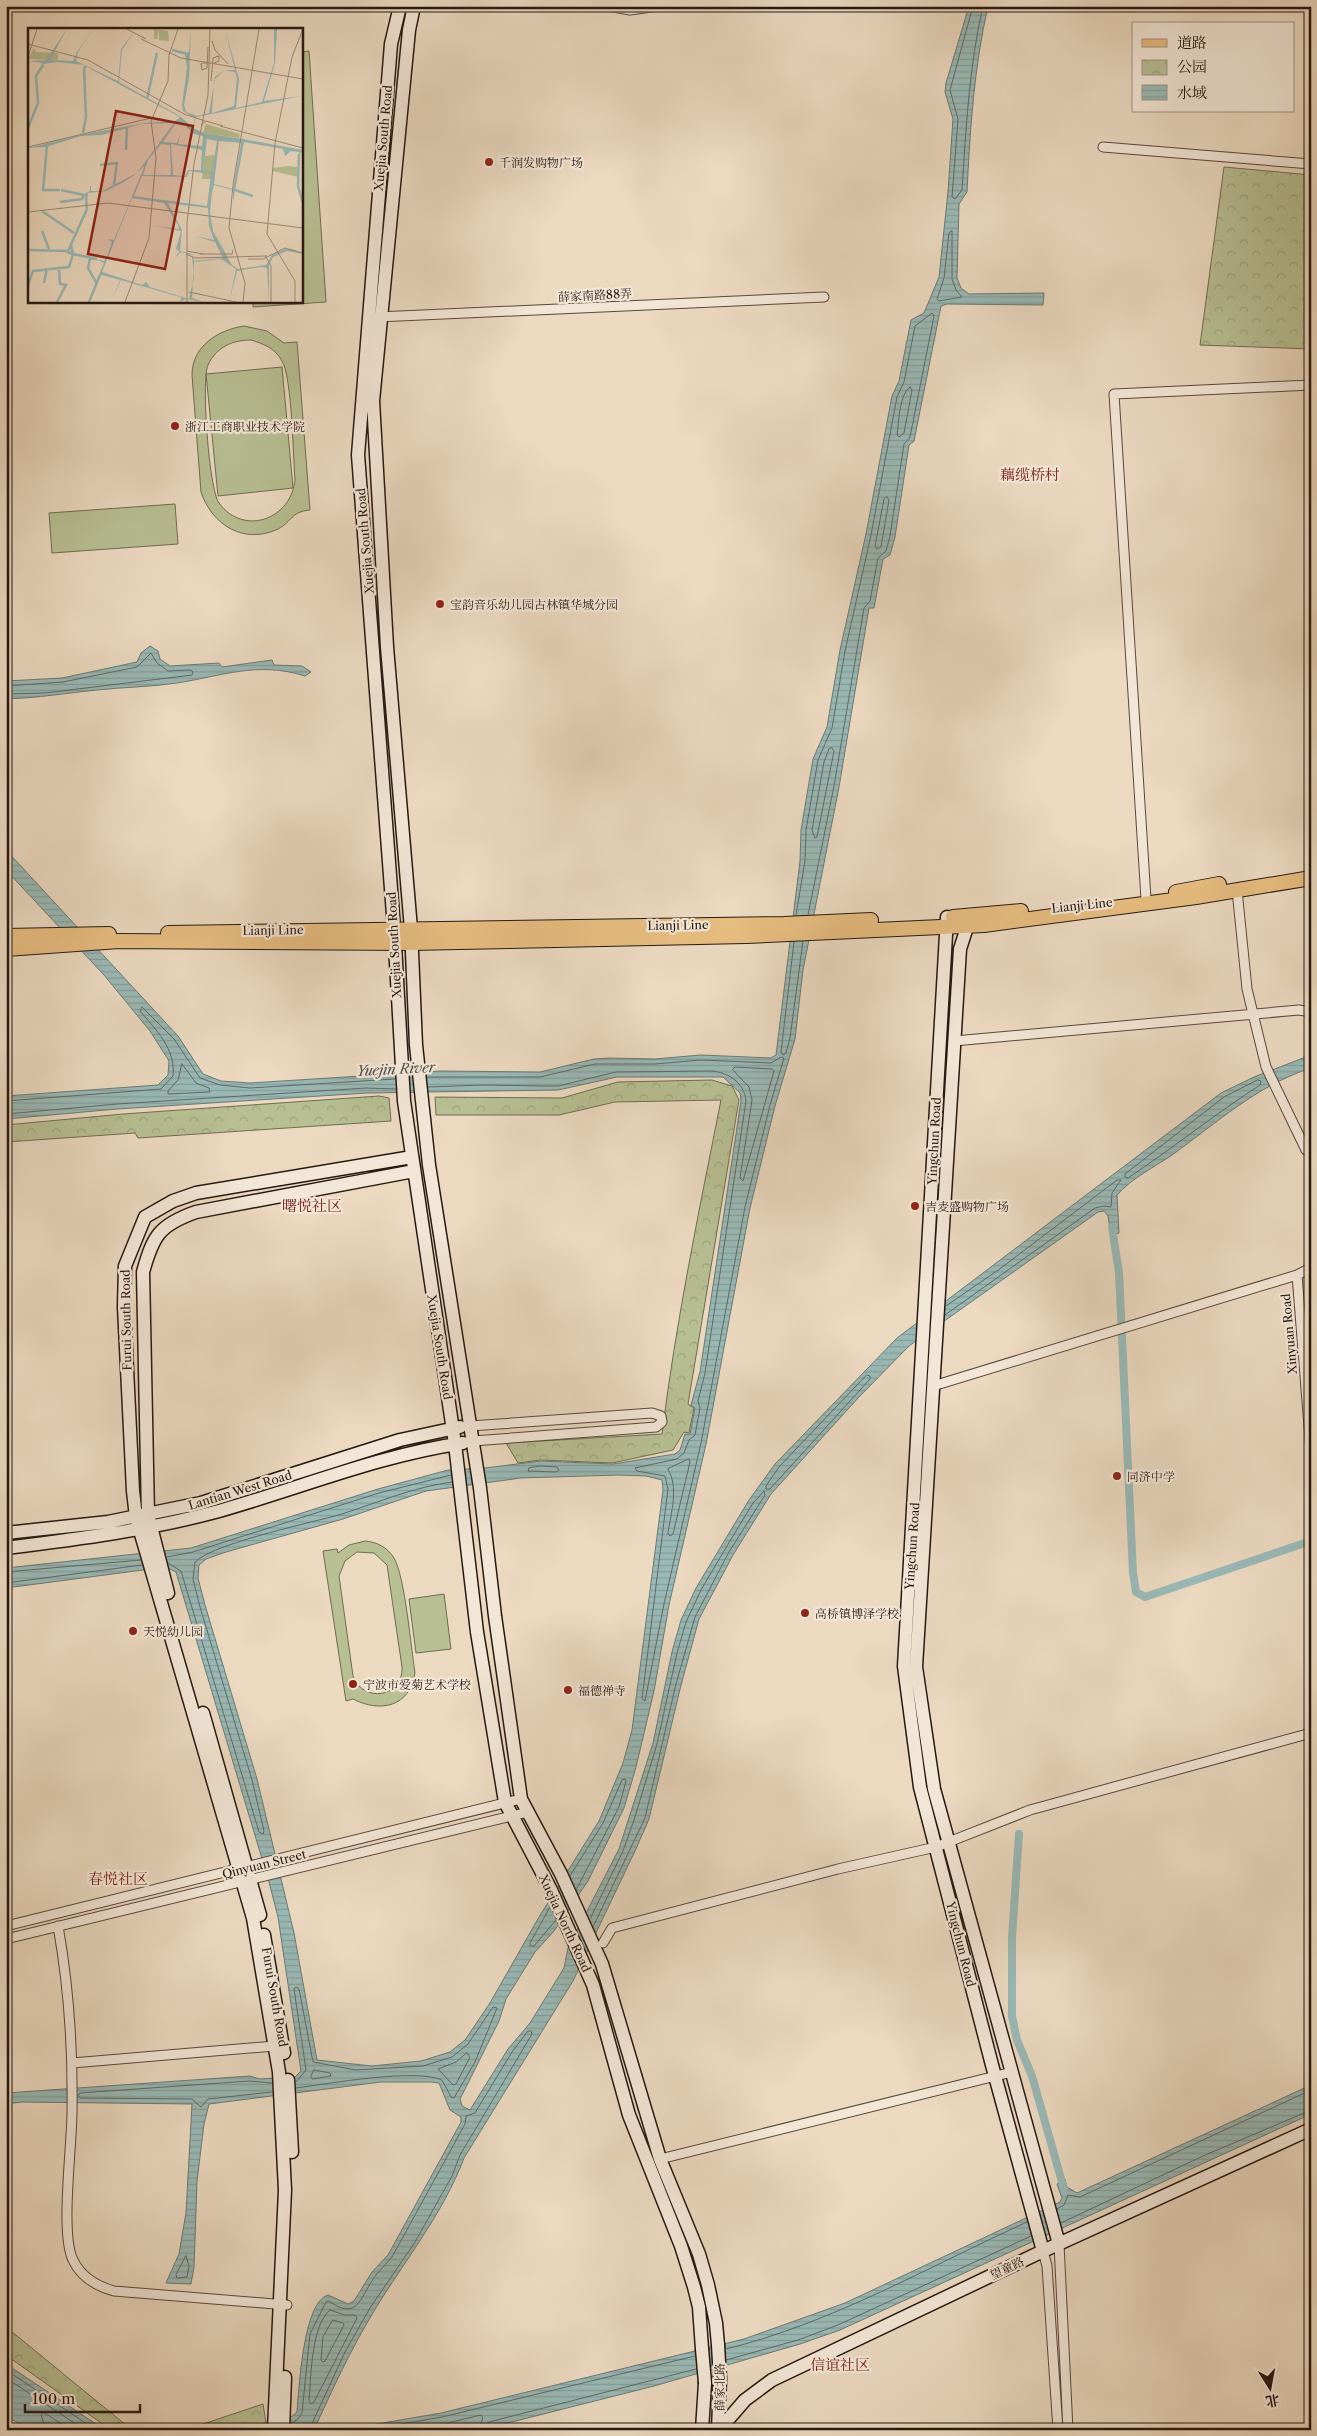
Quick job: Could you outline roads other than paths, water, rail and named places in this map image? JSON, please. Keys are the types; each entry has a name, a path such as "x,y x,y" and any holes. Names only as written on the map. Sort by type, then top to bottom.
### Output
{"main road":[{"name":"Lianji Line","path":"969,921 1146,898 1193,888 1311,869"},
{"name":"Lianji Line","path":"6,949 99,943 411,943 969,921 1238,890 1311,878"},
{"name":"Lianji Line","path":"6,936 394,928 784,929"}],"street":[{"name":"Xuejia South Road","path":"400,6 391,44 358,455 394,928 401,1078 455,1444"},
{"name":"Xuejia South Road","path":"414,6 409,30 373,401 386,647 411,929 421,1099 429,1165 473,1442"},
{"path":"608,6 630,10 659,6"},
{"path":"1103,147 1311,164"},
{"name":"薛家南路88弄","path":"368,316 382,317 824,297"},
{"path":"1146,898 1114,394 1311,385"},
{"path":"1238,890 1246,989 1266,1067 1306,1150 1311,1152"},
{"name":"Yingchun Road","path":"969,921 960,949 916,1667 934,1789 1059,2244"},
{"name":"Yingchun Road","path":"946,922 904,1666 920,1787 1043,2251"},
{"path":"954,1041 1299,1010 1311,1012"},
{"name":"Furui South Road","path":"142,1516 133,1491 126,1346 125,1266 145,1217 173,1201 196,1193 412,1157"},
{"name":"Furui South Road","path":"283,2430 277,2421 284,2304 286,2104 270,1961 250,1874 144,1530 142,1516 143,1272 149,1249 160,1232 173,1220 212,1208 414,1171"},
{"path":"933,1386 1297,1275 1311,1268"},
{"name":"Xinyuan Road","path":"1297,1275 1311,1452"},
{"path":"470,1426 652,1412 661,1416 662,1422 656,1427 473,1442"},
{"name":"Lantian West Road","path":"6,1533 142,1516 201,1503 400,1440 470,1426"},
{"name":"Lantian West Road","path":"6,1548 144,1530 218,1511 378,1463 455,1444 473,1442"},
{"name":"Xuejia North Road","path":"473,1442 494,1616 521,1799 600,1947 660,2159 706,2277 716,2323 718,2345"},
{"name":"Xuejia North Road","path":"455,1444 477,1632 504,1802 551,1890 586,1969 629,2115 681,2246 694,2288 699,2307 702,2349"},
{"path":"600,1947 612,1928 838,1869 936,1847 1030,1810 1311,1732 1311,1778"},
{"name":"Qinyuan Street","path":"6,1939 250,1874 282,1860 521,1799"},
{"name":"Qinyuan Street","path":"6,1926 250,1874 285,1872 528,1812"},
{"name":"Furui South Road","path":"250,1874 252,1918 275,2046 283,2072"},
{"path":"58,1926 65,1966 72,2063 67,2239 72,2259 80,2272 101,2287 114,2292 284,2304"},
{"path":"72,2063 275,2046"},
{"path":"660,2159 1012,2072"},
{"name":"望童路","path":"719,2430 744,2400 772,2380 1043,2251 1311,2129"},
{"path":"1059,2244 1068,2430"},
{"path":"1043,2251 1047,2266 1058,2430"},
{"name":"薛家北路","path":"718,2345 720,2379 719,2430"},
{"name":"薛家北路","path":"702,2349 705,2382 703,2424"}],"water":[{"path":"969,6 988,6 979,52 973,99 967,192 959,204 957,278 961,288 969,294 1044,293 1043,305 947,304 941,306 914,441 909,445 895,537 890,555 883,559 874,608 869,608 839,787 803,970 795,1039 775,1106 750,1208 706,1444 669,1605 654,1691 636,1767 624,1808 588,1881 554,1931 535,1952 506,1999 499,2021 460,2099 462,2106 470,2110 508,2049 530,2023 564,1968 568,1948 619,1849 653,1743 672,1652 681,1620 696,1588 749,1500 775,1464 897,1338 1221,1093 1254,1077 1311,1055 1311,1068 1255,1095 1172,1155 1129,1183 1117,1195 1119,1233 1111,1236 1108,1216 1104,1211 1098,1212 909,1346 859,1397 771,1494 733,1555 699,1619 649,1819 573,1981 464,2158 434,2218 366,2325 342,2370 314,2430 239,2430 291,2417 297,2412 304,2348 313,2313 320,2301 328,2295 348,2304 354,2301 372,2272 388,2255 461,2122 461,2117 450,2110 439,2083 431,2082 381,2082 209,2104 204,2124 197,2181 194,2267 191,2284 166,2283 179,2254 186,2213 192,2104 22,2102 6,2104 6,2093 250,2076 260,2079 295,2077 301,2071 278,1917 176,1572 166,1567 6,1588 6,1568 191,1548 378,1489 448,1470 485,1468 541,1461 613,1464 675,1454 680,1450 685,1434 690,1434 695,1408 691,1405 700,1372 741,1101 740,1093 723,1077 617,1077 558,1090 367,1093 117,1109 6,1119 6,1096 158,1085 168,1075 169,1061 150,1031 104,975 6,870 6,850 178,1036 203,1074 221,1081 250,1083 440,1071 540,1072 594,1059 655,1059 701,1055 771,1058 776,1055 800,861 801,830 813,759 827,727 840,650 866,534 892,396 899,381 911,320 924,313 939,277 953,119 945,92","holes":["646,1476 662,1480 663,1490 632,1730 623,1763 599,1821 539,1917 490,2003 465,2040 450,2052 421,2061 372,2066 317,2060 294,1933 257,1779 198,1578 199,1565 206,1559 226,1552 343,1519 426,1491 521,1478"]},
{"path":"150,646 158,651 160,659 170,666 219,663 222,667 272,660 274,665 302,666 311,672 305,676 272,670 240,671 167,684 6,699 6,681 62,678 137,662 141,653"},
{"path":"1311,2085 1311,2114 840,2330 800,2344 654,2386 480,2430 342,2430 441,2413 744,2339 845,2303 1060,2202 1062,2198 1057,2184 1065,2179 1067,2187 1077,2193"},
{"path":"6,2364 105,2430 30,2430 6,2416"}],"waterway":[{"path":"1112,1227 1119,1273 1133,1573 1136,1592 1145,1597 1311,1541"},
{"path":"1019,1834 1012,1937 1012,2016 1017,2040 1032,2076 1064,2189"}],"place":[{"name":"千润发购物广场","path":"489,162"},
{"name":"浙江工商职业技术学院","path":"175,426"},
{"name":"宝韵音乐幼儿园古林镇华城分园","path":"440,604"},
{"name":"吉麦盛购物广场","path":"915,1206"},
{"name":"同济中学","path":"1117,1476"},
{"name":"高桥镇博泽学校","path":"805,1613"},
{"name":"天悦幼儿园","path":"133,1631"},
{"name":"宁波市爱菊艺术学校","path":"353,1684"},
{"name":"福德禅寺","path":"568,1690"}],"district":[{"name":"藕缆桥村","path":"1030,474"},
{"name":"曙悦社区","path":"312,1205"},
{"name":"春悦社区","path":"118,1878"},
{"name":"信谊社区","path":"840,2364"}],"water label":[{"name":"Yuejin River","path":"396,1069"}]}
